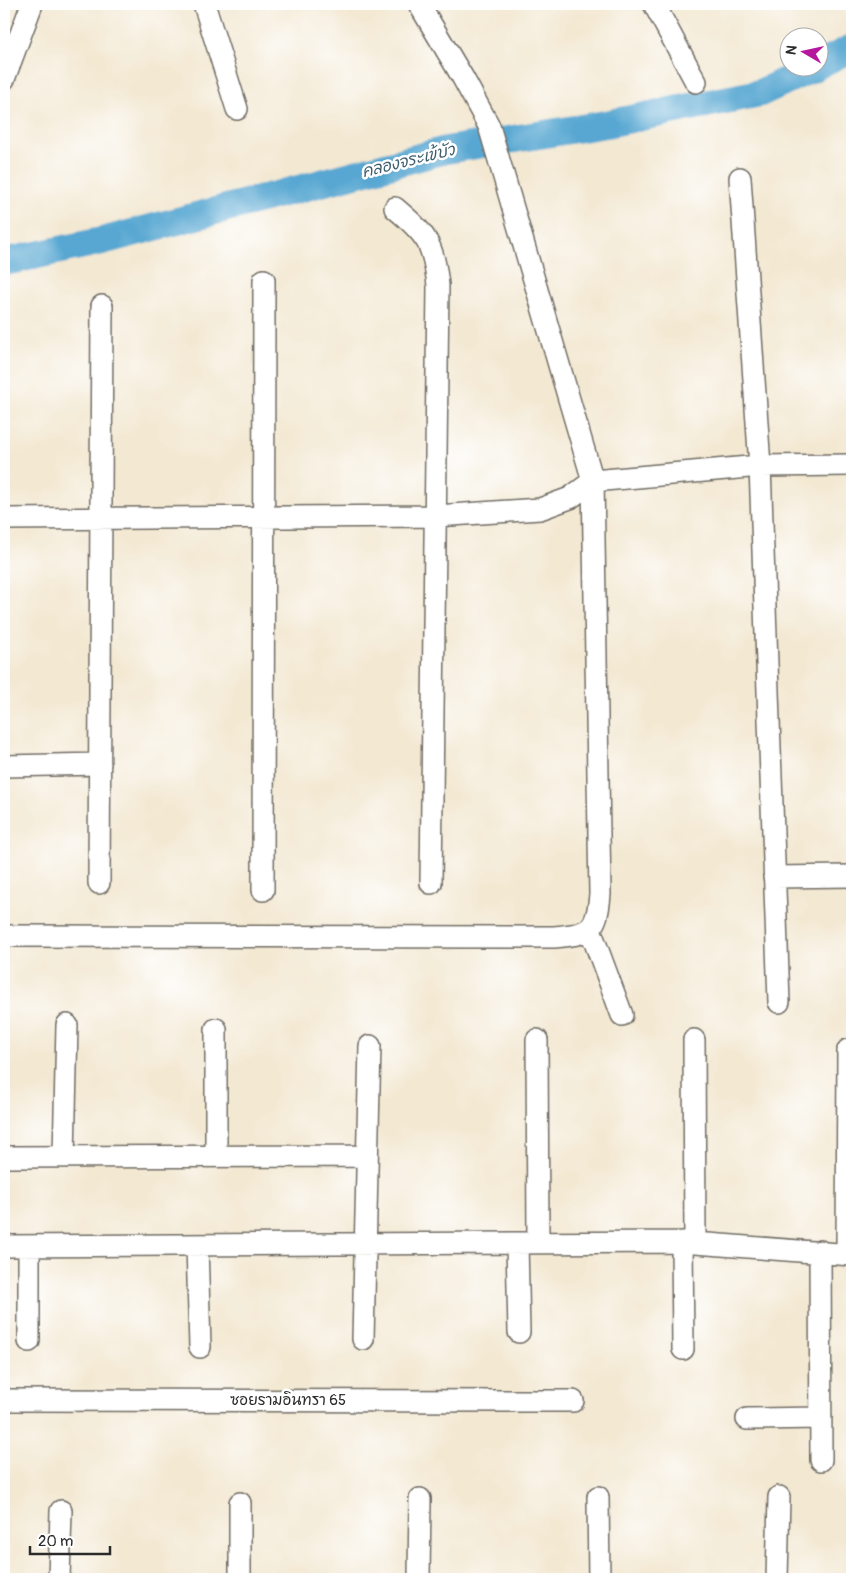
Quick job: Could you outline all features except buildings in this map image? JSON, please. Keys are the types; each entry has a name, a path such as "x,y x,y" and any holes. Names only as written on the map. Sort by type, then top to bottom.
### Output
{"street":[{"path":"4,80 32,4"},
{"path":"204,4 236,110"},
{"path":"4,936 554,937 576,935 590,929 598,915 600,894 593,481 489,126 419,4"},
{"path":"654,4 696,82"},
{"path":"740,178 760,466 780,1002"},
{"path":"395,208 421,231 434,255 438,285 432,883"},
{"path":"263,890 262,517 264,280"},
{"path":"99,883 102,306"},
{"path":"4,519 436,516 540,509 570,498 593,481 760,466 852,465"},
{"path":"4,766 100,764"},
{"path":"774,877 852,876"},
{"path":"590,929 622,1014"},
{"path":"64,1156 67,1025"},
{"path":"216,1029 216,1156"},
{"path":"537,1040 538,1243"},
{"path":"682,1350 688,1242 694,1040"},
{"path":"363,1339 370,1046"},
{"path":"4,1246 688,1242 820,1251 850,1255 848,1050"},
{"path":"4,1157 367,1156"},
{"path":"517,1243 519,1332"},
{"path":"197,1245 200,1347"},
{"path":"29,1246 29,1341"},
{"path":"820,1251 821,1460"},
{"name":"ซอยรามอินทรา 65","path":"4,1400 573,1401"},
{"path":"746,1419 821,1418"},
{"path":"598,1497 599,1579"},
{"path":"777,1579 779,1497"},
{"path":"420,1500 420,1579"},
{"path":"240,1503 240,1579"},
{"path":"59,1579 61,1512"}],"waterway":[{"name":"คลองจระเข้บัว","path":"828,60 852,48"},
{"name":"คลองจระเข้บัว","path":"4,262 102,241 446,150 606,124 760,93 792,78"}]}
